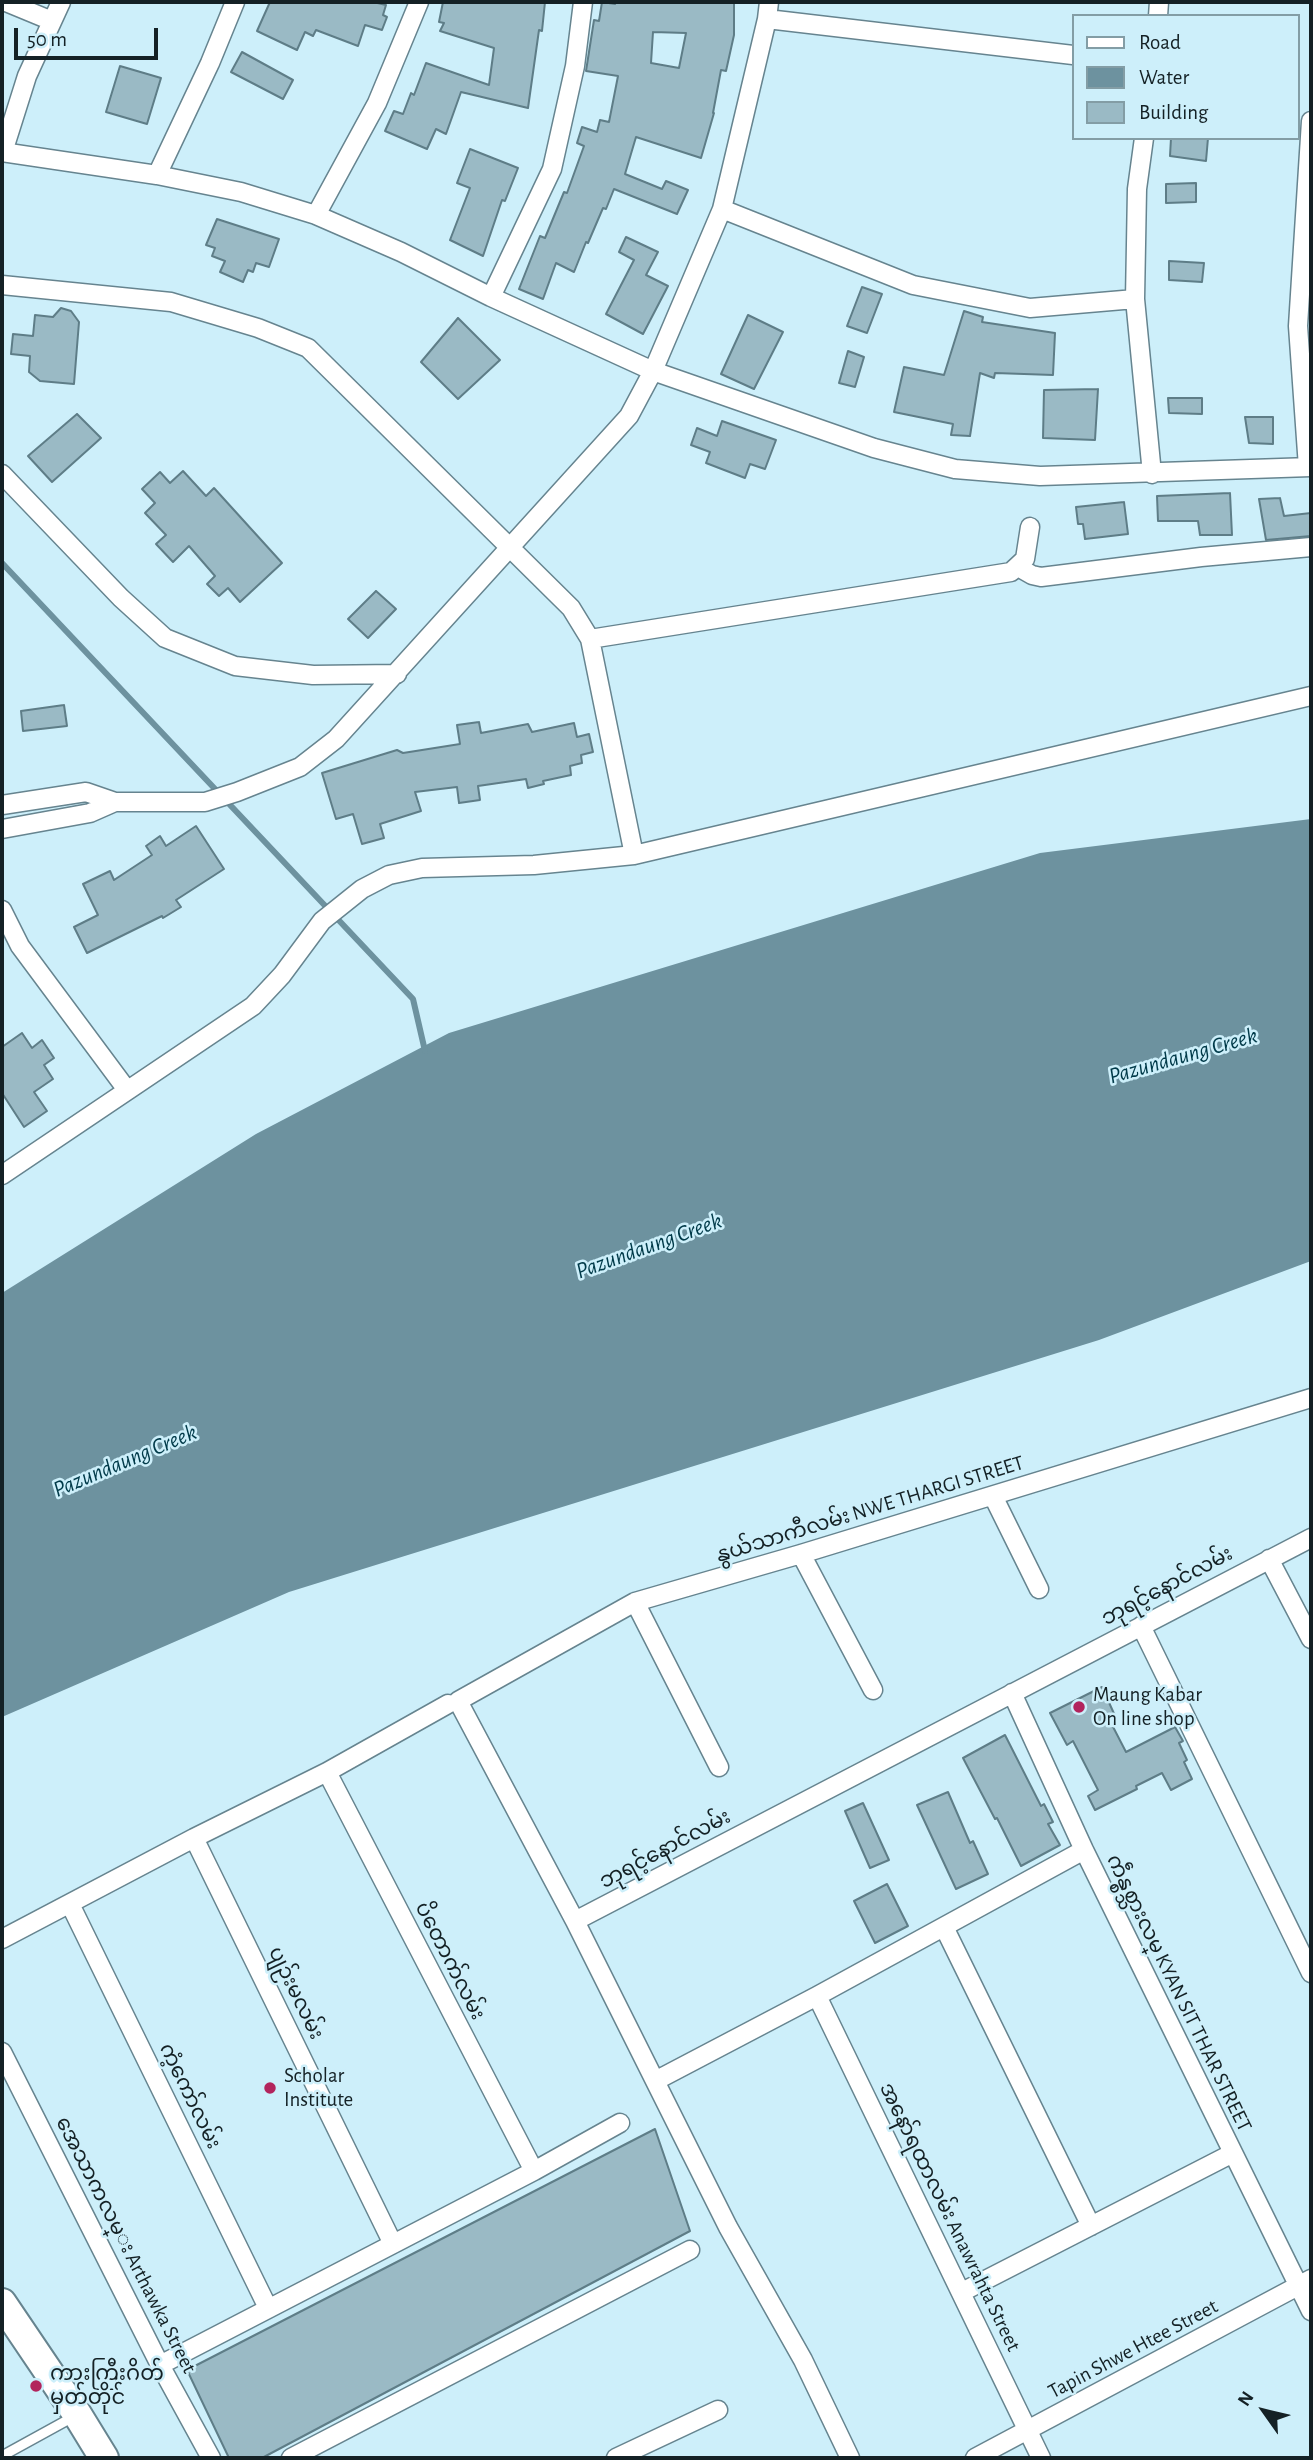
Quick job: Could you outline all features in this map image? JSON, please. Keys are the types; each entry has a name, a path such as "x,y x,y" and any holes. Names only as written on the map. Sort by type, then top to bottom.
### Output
{"main road":[{"path":"2,2303 78,2414 104,2458"}],"street":[{"path":"6,2 52,22"},
{"path":"61,2 27,76 2,152 157,175 241,191 316,215 401,252 491,297 653,371 874,448 955,469 1040,476 1310,467 1298,326 1311,121"},
{"path":"157,175 210,63 235,2"},
{"path":"316,215 377,103 419,2"},
{"path":"491,297 552,169 575,66 583,2"},
{"path":"2,805 86,792 115,802 205,802 300,767 336,739 629,416 653,371 722,209 768,11 1072,55"},
{"path":"1144,140 1137,189 1135,299 1152,474"},
{"path":"722,209 913,285 1030,308 1135,299"},
{"path":"2,285 171,302 258,328 307,348 571,608 590,639 634,855"},
{"path":"2,474 121,598 164,638 236,666 313,675 397,674"},
{"path":"590,639 1012,572 1025,559 1030,527"},
{"path":"1018,567 1032,575 1050,577 1201,557 1311,547"},
{"path":"2,1175 253,1006 282,975 322,921 362,889 389,875 422,868 534,865 634,855 1311,696"},
{"path":"2,829 90,813 115,802"},
{"path":"2,913 20,946 127,1090"},
{"name":"နွယ်သာကီလမ်း NWE THARGI STREET","path":"2,1939 327,1772 635,1602 1311,1398"},
{"path":"993,1496 1039,1589"},
{"name":"ဘုရင့်နောင်လမ်း","path":"575,1921 1311,1538"},
{"path":"801,1554 873,1690"},
{"path":"1269,1559 1311,1639"},
{"path":"635,1602 719,1767"},
{"path":"1141,1626 1311,1973"},
{"name":"ကဵန္စစ္သားလမ္ KYAN SIT THAR STREET","path":"1012,1693 1084,1850 1233,2153 1305,2283 1311,2311"},
{"path":"453,1703 575,1921 728,2227 803,2360 850,2458"},
{"name":"ပိတောက်လမ်း","path":"327,1772 534,2171"},
{"name":"ပျဉ်းမလမ်း","path":"194,1838 393,2244"},
{"path":"655,2081 1084,1850"},
{"name":"ကံ့ကော်လမ်း","path":"70,1904 268,2308"},
{"path":"944,1927 1091,2226"},
{"name":"အနော်ရထာလမ်း Anawrahta Street","path":"817,1996 1041,2458"},
{"name":"အေသာကလမ္း Arthawka Street","path":"2,2052 160,2365 211,2458"},
{"path":"160,2365 534,2171 620,2123"},
{"path":"962,2292 1233,2153"},
{"path":"291,2458 690,2250"},
{"name":"Tapin Shwe Htee Street","path":"975,2458 1305,2283"},
{"path":"617,2458 718,2410"}],"lane":[{"path":"2,2457 78,2414"}],"water":[{"name":"Pazundaung Creek","path":"1311,819 1311,1261 1099,1340 289,1592 2,1717 2,1293 256,1134 449,1033 1040,853"}],"building":[{"path":"270,2 373,2 386,5 383,15 387,17 382,30 365,25 358,46 316,30 313,36 305,32 297,50 257,31"},
{"path":"443,2 545,2 528,108 461,92 446,134 436,129 427,149 385,131 394,111 403,114 411,93 414,95 426,63 489,85 494,48 440,31 444,23 439,22"},
{"path":"602,2 734,2 734,35 726,71 721,70 714,113 701,158 636,137 625,174 662,189 666,181 688,190 677,214 614,189 606,209 603,208 588,243 586,242 574,272 556,263 543,299 519,289 540,236 545,238 564,192 567,193 584,146 577,143 582,127 597,132 600,120 609,122 618,76 586,71 594,20 599,21","holes":["653,32 686,33 679,68 651,63"]},
{"path":"242,52 293,80 283,99 231,72"},
{"path":"120,66 161,78 147,124 106,112"},
{"path":"1171,140 1208,140 1206,161 1170,156"},
{"path":"470,149 518,168 505,201 502,200 483,256 450,240 470,188 457,183"},
{"path":"1196,183 1196,202 1166,203 1166,184"},
{"path":"217,219 279,239 269,267 256,263 253,272 248,270 243,282 220,272 225,261 212,256 215,248 206,245"},
{"path":"626,237 658,252 646,275 668,286 643,334 606,314 634,260 619,252"},
{"path":"1169,261 1204,263 1202,282 1169,280"},
{"path":"862,287 882,294 867,333 847,326"},
{"path":"61,308 71,311 79,322 74,384 40,381 29,372 30,356 11,354 13,334 33,336 35,315 53,317"},
{"path":"964,311 983,317 982,322 1055,333 1053,375 995,373 994,378 980,373 970,436 951,435 953,424 894,412 904,367 944,375"},
{"path":"748,315 783,332 754,389 721,374"},
{"path":"458,318 500,360 458,399 421,362"},
{"path":"848,351 864,357 855,387 839,383"},
{"path":"1098,389 1095,440 1043,438 1044,390"},
{"path":"1168,398 1202,398 1202,414 1169,413"},
{"path":"77,414 101,438 52,482 28,456"},
{"path":"1245,417 1273,417 1273,444 1249,443"},
{"path":"722,421 776,440 765,469 750,464 745,478 706,463 710,452 691,445 697,428 717,436"},
{"path":"183,471 206,496 214,488 282,563 240,602 228,588 219,596 207,584 215,576 189,546 173,562 156,544 166,535 145,513 155,503 142,489 160,472 170,483"},
{"path":"1230,493 1232,535 1200,535 1198,521 1158,521 1157,496"},
{"path":"1280,498 1284,516 1311,513 1311,536 1266,540 1259,499"},
{"path":"1124,502 1128,534 1085,539 1083,524 1078,524 1076,507"},
{"path":"376,591 396,609 368,638 348,619"},
{"path":"64,705 67,726 23,731 21,711"},
{"path":"479,722 481,733 528,724 532,732 574,723 577,737 589,734 593,752 581,755 582,763 570,766 571,775 543,781 544,784 528,788 526,779 478,786 480,800 459,803 457,787 415,792 421,811 380,824 384,838 362,844 353,814 336,819 322,773 397,750 403,753 460,744 457,725"},
{"path":"196,826 224,869 176,900 181,907 87,953 74,927 98,915 83,884 110,871 114,880 152,855 146,846 160,836 166,846"},
{"path":"22,1033 32,1048 42,1040 54,1058 44,1065 53,1079 34,1092 47,1111 24,1127 2,1093 2,1047"},
{"path":"1102,1687 1116,1718 1110,1721 1126,1752 1175,1727 1183,1741 1179,1743 1192,1779 1171,1790 1162,1773 1095,1810 1088,1796 1098,1790 1073,1741 1067,1745 1050,1713"},
{"path":"1005,1735 1041,1806 1044,1804 1053,1822 1048,1824 1060,1845 1021,1866 963,1758"},
{"path":"948,1792 970,1843 973,1841 988,1874 956,1889 917,1805"},
{"path":"863,1803 889,1860 870,1868 845,1811"},
{"path":"887,1884 908,1926 875,1943 854,1901"},
{"path":"655,2129 690,2231 262,2458 229,2458 187,2370"}],"waterway":[{"path":"2,563 413,999 425,1051"}],"place":[{"name":"Maung Kabar On line shop","path":"1079,1707"},
{"name":"Scholar Institute","path":"270,2088"},
{"name":"ကားကြီးဂိတ် မှတ်တိုင်","path":"36,2386"}]}
